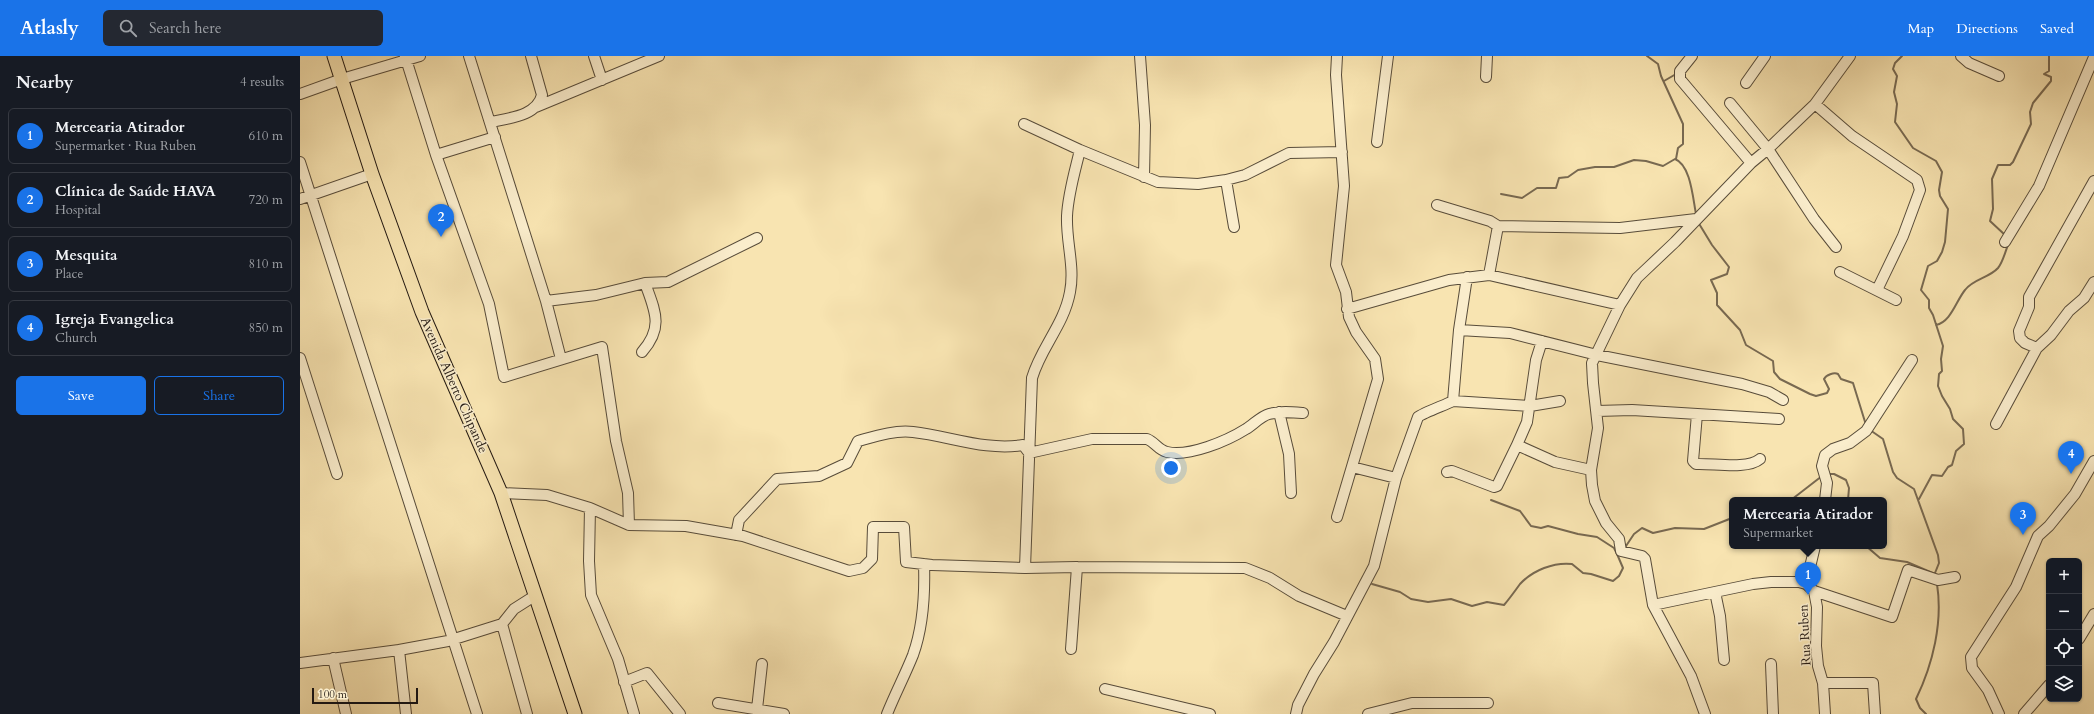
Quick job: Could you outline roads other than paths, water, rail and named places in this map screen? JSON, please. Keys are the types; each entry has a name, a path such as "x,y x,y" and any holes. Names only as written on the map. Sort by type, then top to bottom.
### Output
{"main road":[{"name":"Avenida Alberto Chipande","path":"334,56 372,174 422,312 501,493 575,714"}],"street":[{"path":"300,94 406,58 420,56"},
{"path":"469,56 546,301 562,359"},
{"path":"531,56 542,95 541,101 536,107"},
{"path":"594,56 602,80"},
{"path":"1140,56 1145,125 1144,177"},
{"path":"1337,56 1336,75 1344,186 1336,264 1346,292 1347,309 1356,332 1375,359 1378,370 1377,385 1337,517"},
{"path":"1377,142 1388,56"},
{"path":"1486,77 1487,56"},
{"path":"1692,56 1680,71 1680,78 1751,163"},
{"path":"1746,83 1765,56"},
{"path":"1705,714 1691,676 1654,605 1644,559 1642,556 1621,551 1619,539 1606,523 1595,501 1592,470 1598,428 1592,363 1598,355 1620,305 1637,278 1751,163 1768,149 1815,104 1850,56"},
{"path":"1961,56 1964,61 2000,76"},
{"path":"491,122 526,113 536,107 654,57"},
{"path":"2005,242 2040,186 2094,57"},
{"path":"406,58 436,154 489,304 504,377 602,347 616,441 628,493 629,526"},
{"path":"1730,103 1768,149 1836,248"},
{"path":"1815,104 1852,136 1917,180 1919,184 1920,190 1878,292"},
{"path":"1024,124 1080,150 1158,182 1198,184 1226,180 1245,175 1289,153 1342,152"},
{"path":"436,154 494,137"},
{"path":"1025,568 1032,378 1037,362 1066,311 1071,291 1072,271 1067,216 1080,150"},
{"path":"300,162 312,195 477,714"},
{"path":"300,199 372,174"},
{"path":"1226,180 1234,227"},
{"path":"2037,348 2025,343 2020,338 2019,331 2029,307 2029,297 2094,181"},
{"path":"1437,205 1490,221 1498,226 1620,228 1641,227 1696,219"},
{"path":"1489,275 1498,226"},
{"path":"546,301 596,295 645,283 668,282 757,238"},
{"path":"1840,272 1896,300"},
{"path":"1347,309 1448,280 1489,275 1620,305"},
{"path":"1454,401 1459,330 1467,277"},
{"path":"1996,424 2037,348 2051,335 2069,311 2084,298 2094,282"},
{"path":"642,352 651,342 656,322 655,310 645,283"},
{"path":"1459,330 1510,333 1598,355 1737,383 1769,392 1783,400"},
{"path":"1447,472 1452,471 1494,487 1497,486 1527,422 1536,360 1542,341"},
{"path":"300,358 337,474"},
{"path":"1825,497 1827,483 1822,466 1825,455 1833,449 1850,443 1866,431 1912,360"},
{"path":"1296,714 1298,705 1314,674 1374,566 1396,478 1418,417 1421,414 1431,412 1454,401 1530,406 1560,401"},
{"path":"1597,411 1632,410 1779,419"},
{"path":"1030,453 1081,441 1099,439 1147,439 1165,452 1187,451 1222,442 1233,437 1267,414 1279,412 1302,413"},
{"path":"1279,412 1289,454 1291,493"},
{"path":"1697,414 1693,461 1696,464 1745,465 1755,464 1760,459"},
{"path":"736,535 739,520 777,479 819,476 847,463 858,441 886,433 912,432 996,448 1023,445 1030,453"},
{"path":"1517,445 1555,462 1592,470"},
{"path":"1998,714 1988,690 1972,668 1971,658 2016,587 2038,536 2049,526 2075,494 2094,461"},
{"path":"1352,467 1396,478"},
{"path":"501,493 547,495 590,508 629,526 686,526 736,535 849,572 863,568 872,558 872,527 904,527 906,562 924,564 1025,568 1246,568 1270,578 1299,596 1347,616"},
{"path":"590,508 589,561 591,595 616,654 634,714"},
{"path":"1806,584 1814,549"},
{"path":"887,714 913,654 919,631 925,587 924,564"},
{"path":"1071,649 1077,567"},
{"name":"Rua Ruben","path":"1825,714 1823,683 1818,666 1816,646 1817,607 1814,591 1892,617 1908,570 1938,580 1955,577"},
{"path":"1654,605 1771,582 1794,581 1806,584 1814,591"},
{"path":"1715,592 1720,616 1724,660"},
{"path":"300,663 399,650 452,639 502,624 514,609 536,594"},
{"path":"2082,634 2094,614"},
{"path":"502,624 527,714"},
{"path":"399,650 406,714"},
{"path":"333,658 346,714"},
{"path":"757,709 762,664"},
{"path":"1771,664 1773,714"},
{"path":"624,682 647,673 680,714"},
{"path":"1823,683 1873,683 1875,714"},
{"path":"1105,689 1210,714"},
{"path":"2024,714 2046,689"},
{"path":"718,703 784,714"},
{"path":"1368,714 1412,703 1488,703"}],"waterway":[{"path":"1647,56 1658,64 1661,76 1683,124 1683,144 1678,148 1676,159"},
{"path":"1902,56 1895,63 1893,69 1897,76 1894,92 1897,104 1895,122 1913,148 1936,161 1942,172 1939,190 1940,196 1948,209 1945,242 1942,252 1937,261 1928,266 1921,290 1929,300 1929,308 1933,315 1943,346 1941,359 1942,371 1939,374 1938,386 1950,409 1953,419 1963,429 1964,444 1956,451 1952,465 1948,467 1942,476 1932,475 1919,499"},
{"path":"2005,235 1990,221 1993,209 1992,179 1998,165 2010,165 2013,162 2031,124 2030,112 2033,103 2051,81 2051,77 2044,74 2049,71 2049,56"},
{"path":"1664,81 1676,74"},
{"path":"1501,194 1522,198 1537,188 1556,188 1559,178 1568,177 1578,170 1595,167 1614,167 1634,160 1646,161 1663,166 1675,159 1685,168 1688,175 1696,214"},
{"path":"2035,201 2043,188"},
{"path":"1698,222 1712,245 1729,267 1727,274 1711,280 1717,293 1717,305 1740,330 1746,345 1773,361 1774,372 1780,379 1810,394 1816,396 1827,393 1829,389 1824,379 1826,376 1832,374 1836,373 1841,379 1853,383 1866,425"},
{"path":"1936,325 1946,320 1968,286 1990,274 2000,266 2008,245"},
{"path":"1870,430 1883,439 1893,472 1897,478 1914,489 1938,555 1939,563 1935,573"},
{"path":"1828,474 1834,474 1846,480 1849,488 1848,497"},
{"path":"1795,497 1822,476"},
{"path":"1491,500 1520,511 1531,526 1541,528 1548,526 1578,534 1597,537 1614,548 1617,554"},
{"path":"1624,549 1634,534 1642,528 1653,533 1675,528 1704,529 1729,519"},
{"path":"1870,549 1880,558 1907,562 1935,574"},
{"path":"1372,584 1400,592 1411,599 1428,602 1451,599 1472,606 1487,602 1504,605 1525,579 1537,571 1558,564 1572,564 1583,573 1613,581 1619,576 1623,568 1617,554"},
{"path":"1926,714 1920,708 1916,699 1927,672 1935,643 1939,613 1937,584"}],"place":[{"name":"Clínica de Saúde HAVA","path":"441,237"},
{"name":"Igreja Evangelica","path":"2071,474"},
{"name":"Mesquita","path":"2023,535"},
{"name":"Mercearia Atirador","path":"1808,595"}]}
